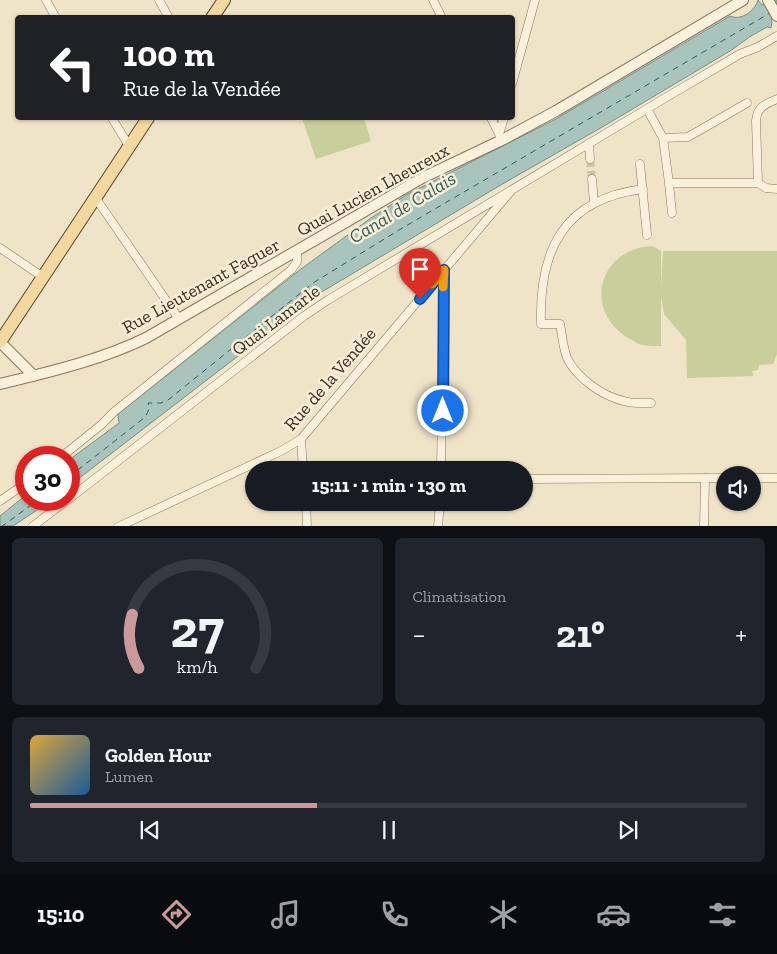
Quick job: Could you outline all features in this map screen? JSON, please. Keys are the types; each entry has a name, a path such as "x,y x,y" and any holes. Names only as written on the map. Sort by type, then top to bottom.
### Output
{"main road":[{"path":"214,15 224,0"},
{"path":"0,342 147,120"}],"street":[{"path":"46,0 54,15"},
{"path":"160,0 168,15"},
{"path":"433,0 440,15"},
{"path":"515,73 535,0"},
{"name":"Quai Lucien Lheureux","path":"75,446 101,425 115,410 291,270 296,262 297,250 422,178 556,111 743,0"},
{"path":"768,0 777,16"},
{"name":"Quai Lamarle","path":"80,490 318,306 516,186 740,54 758,47 777,36"},
{"path":"758,183 756,117 761,107 777,99"},
{"path":"663,138 688,137 747,103"},
{"path":"647,109 663,138 672,213"},
{"path":"113,120 129,146"},
{"path":"492,120 501,137"},
{"path":"501,137 504,120"},
{"path":"589,143 590,159"},
{"path":"640,164 646,235"},
{"path":"592,179 594,203"},
{"path":"669,183 758,183 766,188 777,189"},
{"name":"Rue de la Vendée","path":"118,526 281,452 301,439 516,186"},
{"path":"643,189 614,194 594,203 570,221 562,230 552,248 543,280 542,324 560,324 567,357 576,372 590,384 611,397 625,402 651,403"},
{"path":"95,198 179,319"},
{"path":"0,248 43,277"},
{"name":"Rue Lieutenant Faguer","path":"0,384 34,376 126,347 179,319 297,250"},
{"path":"441,461 444,270"},
{"path":"0,342 34,376"},
{"path":"301,439 303,461"},
{"path":"704,526 705,478"},
{"path":"533,479 716,478"},
{"path":"761,478 777,478"},
{"path":"0,501 15,491"},
{"name":"Quai Lamarle","path":"32,526 52,511"},
{"path":"306,511 307,526"},
{"path":"438,526 439,511"}],"green space":[{"path":"303,120 365,120 371,141 316,159"},
{"path":"653,246 661,251 661,287 663,251 777,251 777,354 773,364 759,365 758,370 752,371 754,376 687,378 686,340 664,314 661,296 661,346 638,344 614,326 605,312 601,297 603,282 609,268 620,257 635,249"}],"water":[{"name":"Canal de Calais","path":"758,0 762,5 771,0 777,0 777,16 771,19 771,28 767,27 751,36 730,51 320,293 80,478 80,452 119,423 118,414 301,269 371,218 406,195 556,119 730,16 739,17 747,14"},
{"path":"15,504 15,511 36,511 13,526 0,526 0,516"}],"ferry route":[{"path":"80,468 144,418 148,411 148,403 161,403 168,400 313,283 399,230 770,13"},
{"path":"2,526 23,511"}],"tunnel":[{"path":"590,159 592,179"}],"slow traffic":[{"path":"432,284 444,270 443,287"}],"route":[{"path":"420,299 444,270 443,411"}]}
